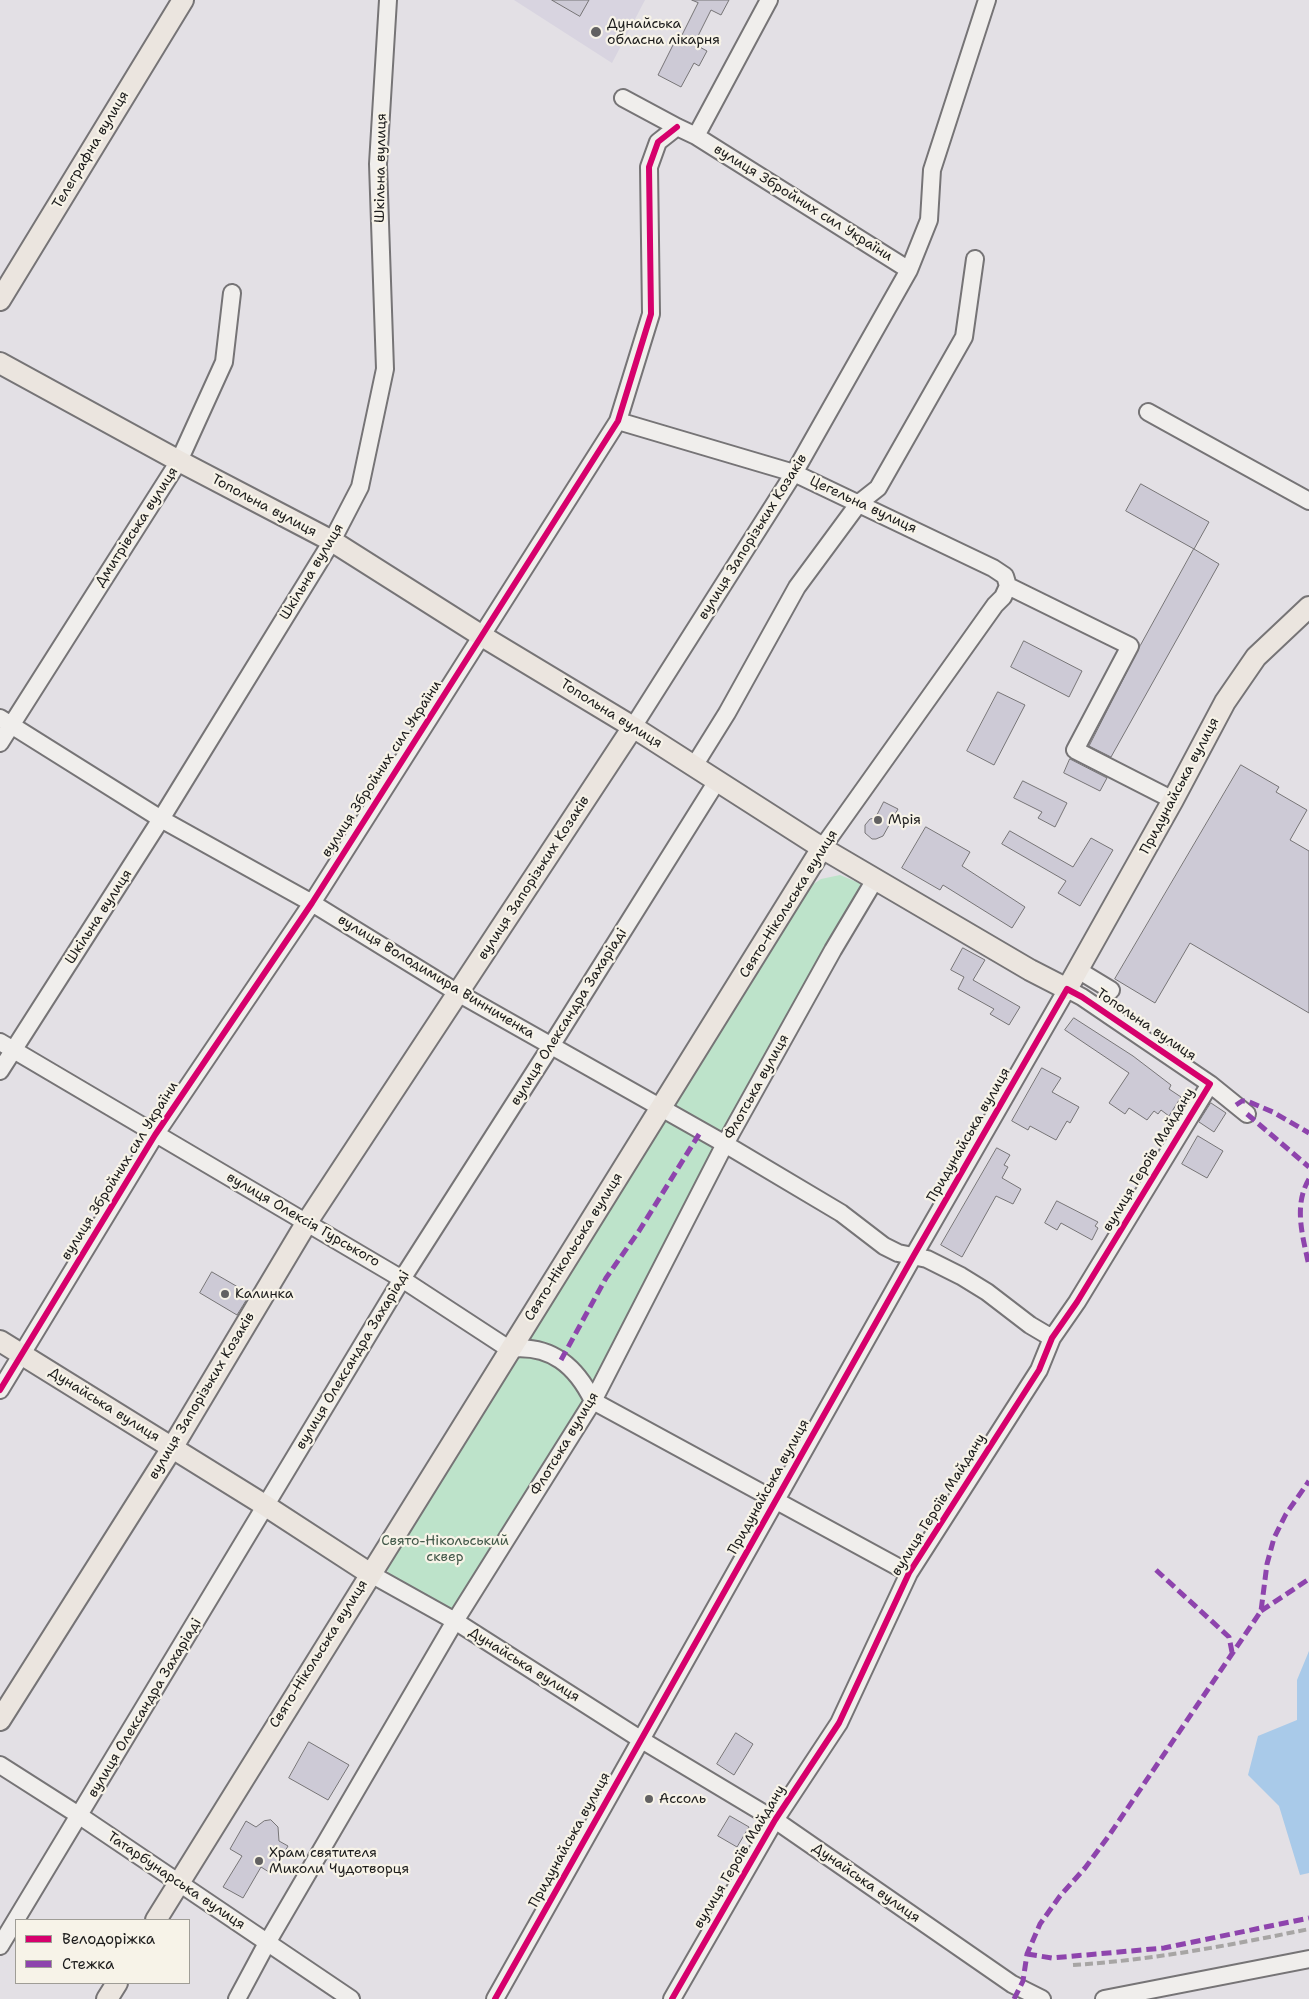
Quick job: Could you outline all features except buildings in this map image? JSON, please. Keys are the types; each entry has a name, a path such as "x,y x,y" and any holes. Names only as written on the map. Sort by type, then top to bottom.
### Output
{"main road":[{"name":"Телеграфна вулиця","path":"0,300 183,0"},
{"name":"Топольна вулиця","path":"0,363 179,462 332,541 482,636 633,727 822,848 1030,970 1067,989"},
{"name":"Придунайська вулиця","path":"1067,989 1173,800 1225,702 1256,657 1309,607"},
{"name":"вулиця Запорізьких Козаків","path":"0,1720 172,1448 307,1222 633,727"},
{"name":"Свято-Нікольська вулиця","path":"157,1919 369,1572 822,848"},
{"name":"Дунайська вулиця","path":"0,1342 266,1506 369,1572"},
{"path":"107,1999 116,1984"}],"street":[{"name":"Шкільна вулиця","path":"0,1071 7,1046 161,819 332,541 360,487 385,369 378,164 388,0"},
{"path":"696,136 769,0"},
{"name":"вулиця Запорізьких Козаків","path":"633,727 794,473 909,270 929,220 932,170 987,0"},
{"name":"вулиця Збройних сил України","path":"623,98 677,128 696,136 909,270"},
{"name":"вулиця Збройних сил України","path":"0,1390 155,1135 312,903 618,421 651,314 649,167 658,142 677,128"},
{"path":"694,766 727,713 797,586 859,503 878,488 964,337 975,259"},
{"name":"Дмитрівська вулиця","path":"0,743 6,721 179,462 224,362 232,293"},
{"path":"1148,412 1309,502"},
{"name":"Цегельна вулиця","path":"618,421 794,473 993,568 1005,576 1008,586"},
{"path":"1008,586 1130,646 1075,750 1173,800"},
{"name":"Свято-Нікольська вулиця","path":"822,848 995,605 1003,597 1008,586"},
{"name":"вулиця Володимира Винниченка","path":"6,721 161,819 312,903 458,993 725,1144 842,1213 884,1246 898,1253 914,1255 939,1264 961,1276 987,1292 1030,1325 1052,1338"},
{"name":"вулиця Олександра Захаріаді","path":"17,1919 402,1278 552,1046 718,781"},
{"name":"Флотська вулиця","path":"237,1999 267,1943 455,1622 593,1402 725,1144 833,950 876,878"},
{"path":"1078,970 1110,990"},
{"name":"Топольна вулиця","path":"1067,989 1082,997 1210,1084 1247,1114"},
{"name":"Придунайська вулиця","path":"495,1999 914,1255 1067,989"},
{"name":"вулиця Олексія Гурського","path":"7,1046 155,1135 402,1278 509,1349"},
{"name":"вулиця Героїв Майдану","path":"672,1999 775,1820 839,1723 909,1573 1039,1370 1052,1338 1077,1302 1210,1084"},
{"path":"509,1349 539,1349 560,1360 574,1369 585,1385 593,1402 909,1573"},
{"name":"Дунайська вулиця","path":"369,1572 455,1622 640,1739 775,1820 1012,1984 1042,1999"},
{"name":"Татарбунарська вулиця","path":"0,1765 80,1816 178,1884 351,1999"},
{"name":"вулиця Олександра Захаріаді","path":"0,1946 15,1922"},
{"path":"1104,1999 1309,1959"}],"shaded area":[{"name":"Дунайська обласна лікарня","path":"514,0 645,0 612,63"}],"green space":[{"name":"Свято-Нікольський сквер","path":"840,875 864,885 582,1406 453,1609 443,1610 391,1577 387,1570 390,1559 803,891 821,879"}],"water":[{"path":"1309,1651 1309,1873 1300,1875 1279,1806 1248,1775 1258,1736 1297,1720 1297,1680"}],"railway":[{"path":"1073,1965 1162,1956 1309,1929"}],"marked path":[{"path":"1236,1105 1242,1101 1247,1101 1273,1112 1309,1133"},
{"path":"1247,1114 1309,1167"},
{"path":"561,1360 606,1278 639,1231 701,1131"},
{"path":"1309,1179 1304,1189 1300,1211 1302,1233 1309,1266"},
{"path":"1014,1999 1023,1981 1027,1954 1040,1924 1108,1837 1261,1611 1267,1564 1274,1538 1286,1514 1309,1481"},
{"path":"1156,1570 1229,1637 1232,1652"},
{"path":"1261,1611 1309,1579"},
{"path":"1027,1954 1052,1958 1164,1948 1309,1918"}],"cycle path":[{"path":"0,1390 155,1135 312,903 618,421 651,314 649,167 658,142 677,127"},
{"path":"495,1999 914,1255 1067,989 1082,997 1210,1084 1077,1302 1052,1338 1039,1370 909,1573 839,1723 775,1820 672,1999"}],"place":[{"name":"Дунайська обласна лікарня","path":"596,32"},
{"name":"Мрія","path":"878,820"},
{"name":"Калинка","path":"225,1294"},
{"name":"Ассоль","path":"649,1799"},
{"name":"Храм святителя Миколи Чудотворця","path":"259,1861"}]}
